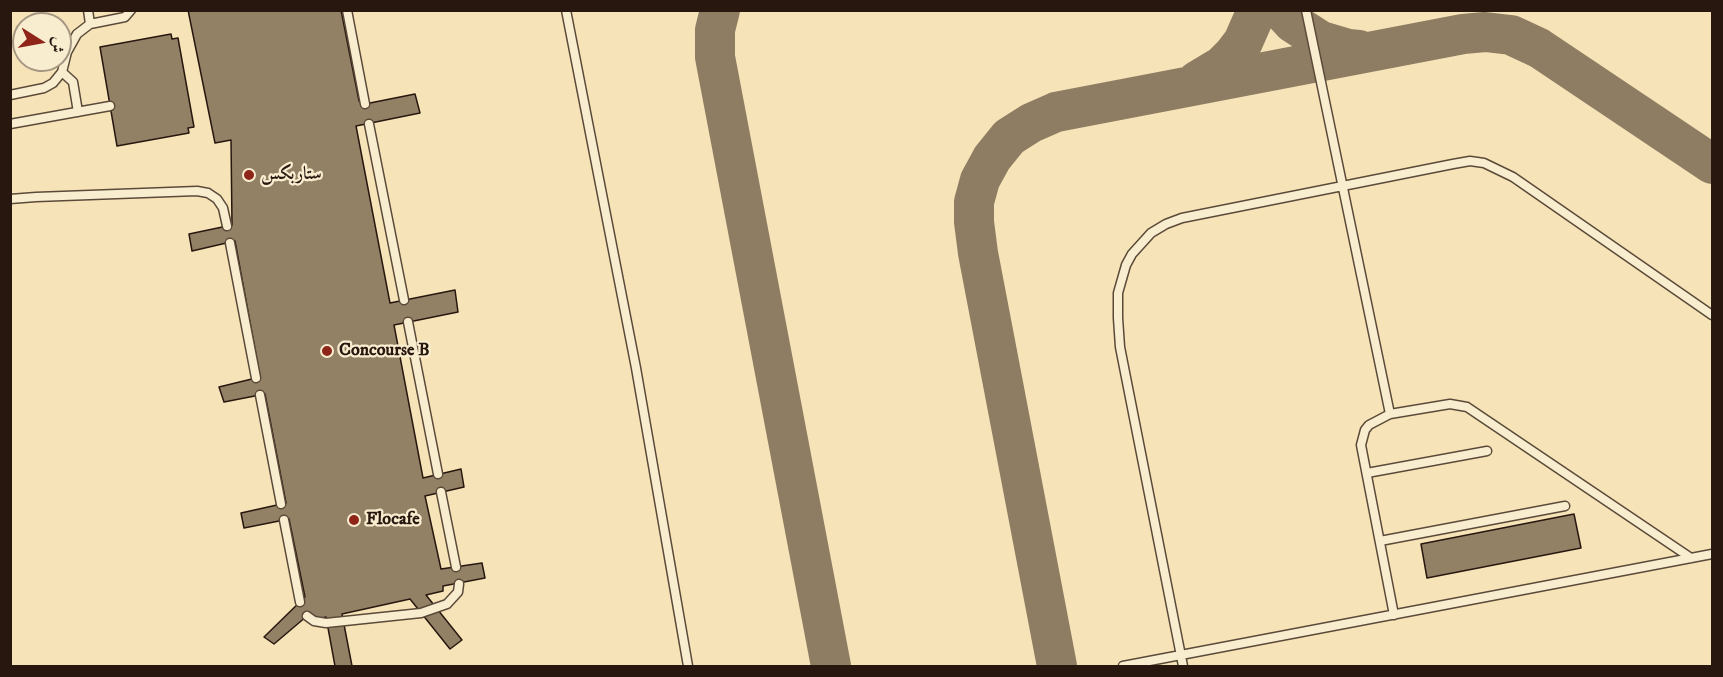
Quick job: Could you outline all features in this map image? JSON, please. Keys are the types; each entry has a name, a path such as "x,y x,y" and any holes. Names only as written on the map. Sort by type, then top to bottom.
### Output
{"lane":[{"path":"88,10 90,24"},
{"path":"72,41 90,24 125,17 131,10"},
{"path":"347,10 365,104"},
{"path":"566,10 636,368 688,666"},
{"path":"1306,10 1390,414"},
{"path":"10,95 44,88 62,72 72,82 78,112"},
{"path":"10,124 110,106"},
{"path":"369,124 404,300"},
{"path":"1183,666 1120,347 1118,293 1121,278 1132,254 1151,233 1182,218 1470,161 1492,166 1513,177 1713,315"},
{"path":"10,199 197,191 208,193 217,199 223,208 227,226"},
{"path":"230,243 256,378"},
{"path":"408,322 438,474"},
{"path":"260,395 281,504"},
{"path":"1394,615 1361,444 1365,430 1374,421 1390,414 1450,404 1467,407 1691,558"},
{"path":"1367,473 1487,451"},
{"path":"441,492 456,567"},
{"path":"1380,541 1565,506"},
{"path":"284,520 300,602"},
{"path":"1123,666 1713,554"},
{"path":"307,616 314,621 326,623 421,613 447,604 458,592 459,584"}],"building":[{"name":"Concourse B","path":"188,10 341,10 359,101 365,104 415,94 420,113 356,126 390,303 455,290 458,312 394,325 423,478 461,469 464,487 425,496 441,569 482,563 485,578 443,586 443,591 426,595 462,640 450,649 410,599 342,614 352,666 335,666 326,617 310,621 307,616 274,644 264,637 305,597 289,519 244,528 241,513 286,503 265,394 224,402 219,387 260,377 235,241 192,251 189,234 232,225 231,140 215,143"},
{"path":"171,34 172,39 178,38 194,127 188,128 189,133 117,146 100,47"},
{"path":"1574,514 1581,548 1427,578 1421,544"}],"taxiway":[{"path":"720,10 715,30 715,57 831,666"},
{"path":"1197,81 1222,66 1233,55 1243,42 1257,10"},
{"path":"1281,10 1293,23 1321,41 1359,50"},
{"path":"1057,666 974,222 974,202 980,180 992,158 1009,137 1031,123 1056,112 1463,34 1485,32 1511,35 1539,48 1712,164"}],"place":[{"name":"ستاربكس","path":"249,175"},
{"name":"Concourse B","path":"327,351"},
{"name":"Flocafe","path":"354,520"}]}
